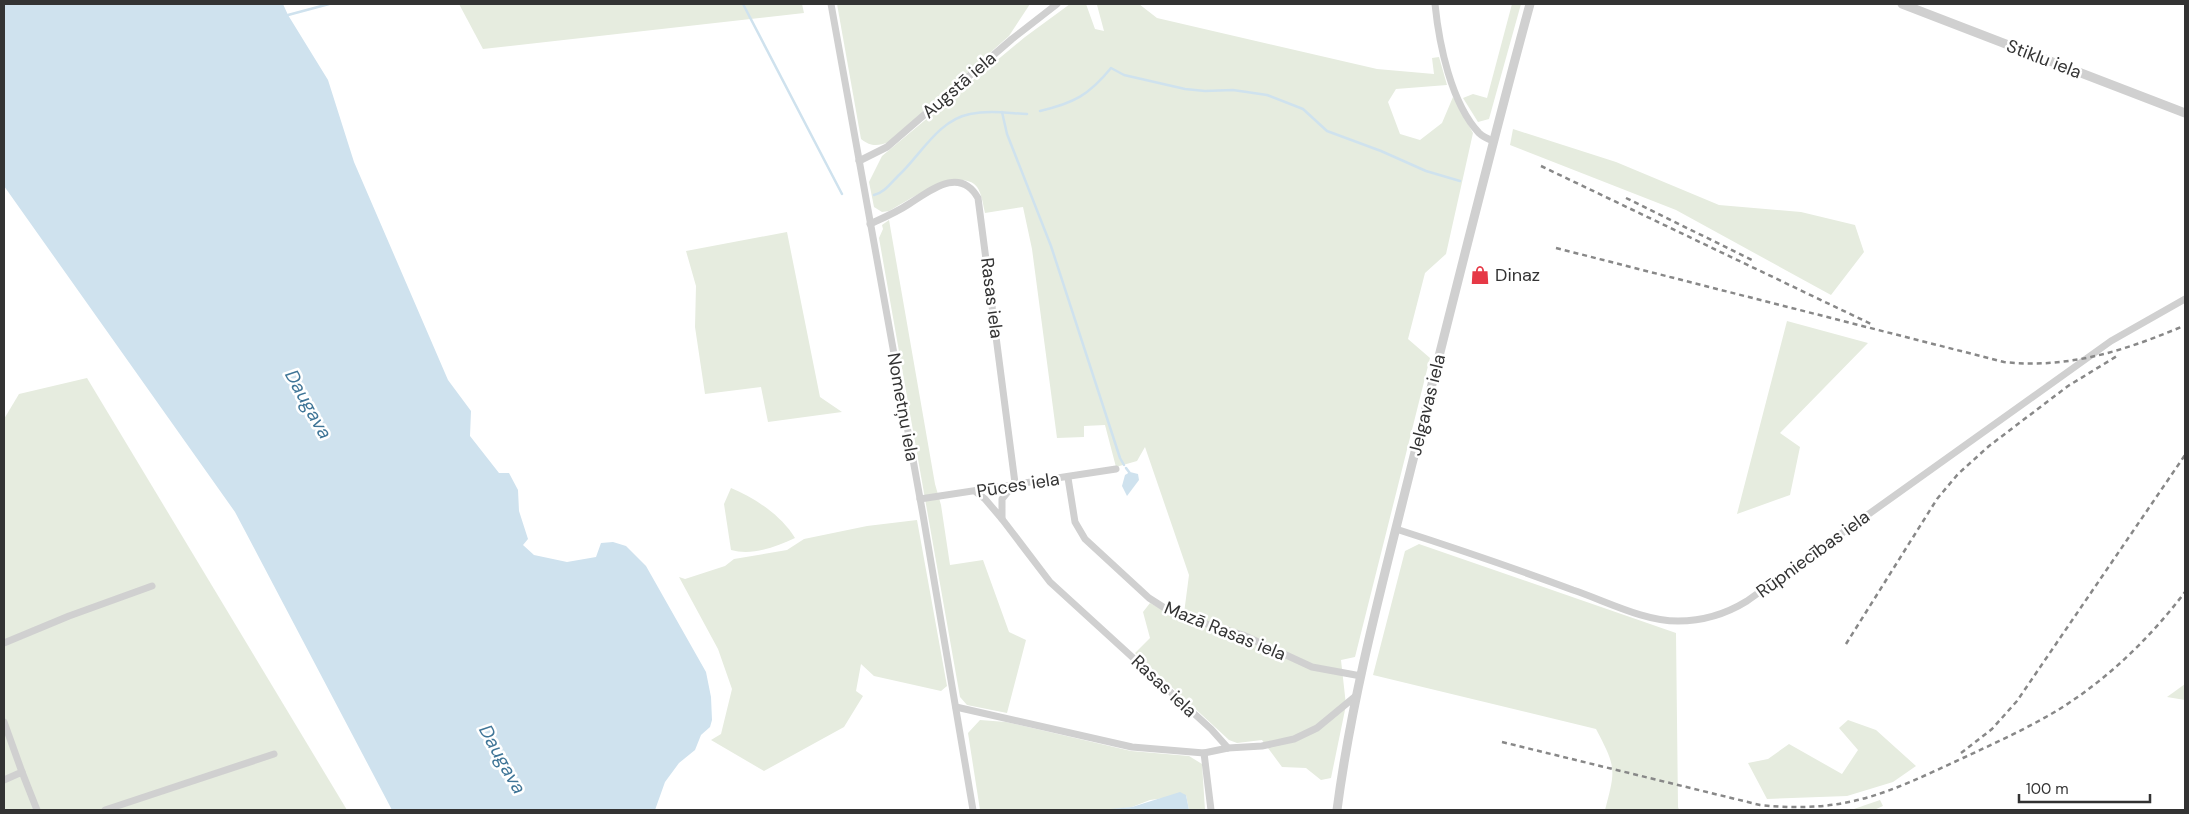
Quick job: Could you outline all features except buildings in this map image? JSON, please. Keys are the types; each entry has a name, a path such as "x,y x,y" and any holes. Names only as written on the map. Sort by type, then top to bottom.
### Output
{"street":[{"name":"Nometņu iela","path":"831,4 920,499 973,810"},
{"name":"Augstā iela","path":"859,161 887,147 1012,39 1057,4"},
{"path":"1435,4 1437,24 1445,60 1458,97 1467,117 1481,135 1493,140"},
{"name":"Jelgavas iela","path":"1337,810 1357,695 1396,529 1493,140 1530,4"},
{"name":"Stiklu iela","path":"1902,4 2185,113"},
{"name":"Rasas iela","path":"870,224 908,205 926,192 947,184 962,182 971,187 978,198 1015,483"},
{"name":"Rūpniecības iela","path":"1396,529 1468,552 1644,615 1677,621 1716,616 1747,602 2111,341 2185,299"},
{"name":"Pūces iela","path":"920,499 976,492 1015,483 1068,478 1116,469"},
{"name":"Mazā Rasas iela","path":"1068,478 1075,522 1085,539 1148,598 1174,614 1243,634 1312,667 1361,676"},
{"path":"1002,519 1002,499 1015,483"},
{"name":"Rasas iela","path":"976,492 986,499 1050,582 1211,729 1228,748"},
{"path":"4,643 69,616 152,586"},
{"path":"956,707 1132,747 1204,753 1228,748 1262,746 1294,739 1317,728 1357,695"},
{"path":"4,722 37,810"},
{"path":"1204,753 1210,810"},
{"path":"105,810 274,754"},
{"path":"4,780 22,772"}],"shaded area":[{"path":"459,4 802,4 804,13 483,49"},
{"path":"837,4 1030,4 1009,36 889,142 875,145 861,139"},
{"path":"1070,4 1086,4 1095,29 1104,31 1097,5 1139,4 1157,18 1377,69 1434,74 1432,58 1439,57 1447,85 1396,89 1388,102 1400,134 1420,140 1442,123 1453,97 1473,133 1446,254 1425,273 1408,339 1430,358 1355,657 1341,660 1346,705 1331,778 1321,780 1306,768 1282,767 1262,740 1237,743 1229,740 1135,653 1150,638 1143,612 1150,603 1183,621 1189,575 1145,447 1137,461 1116,467 1105,425 1084,426 1084,437 1057,438 1032,249 1023,207 985,213 977,187 969,181 959,180 933,187 889,211 882,212 874,207 869,182 882,156 1025,37"},
{"path":"1512,4 1521,4 1489,119 1478,122 1463,98 1473,94 1487,98"},
{"path":"1513,129 1616,162 1719,205 1801,212 1855,225 1864,252 1831,295 1676,210 1510,145"},
{"path":"889,220 935,484 941,505 950,565 983,560 1009,632 1026,640 1007,713 967,705 960,697 879,238 883,229 882,225"},
{"path":"787,232 820,397 842,412 768,422 761,387 705,394 695,327 696,286 686,251"},
{"path":"1787,321 1868,343 1780,433 1800,447 1790,495 1737,514"},
{"path":"87,378 347,810 4,810 4,419 19,394"},
{"path":"731,488 767,508 795,538 780,545 755,551 739,552 731,550 724,504"},
{"path":"917,520 947,686 941,691 874,676 861,664 856,691 863,696 844,727 764,771 711,740 721,734 732,689 718,649 679,577 685,579 725,566 734,559 787,550 804,539 867,526"},
{"path":"1419,544 1676,633 1679,810 1605,810 1611,785 1612,768 1611,761 1596,729 1373,675 1405,551"},
{"path":"2185,684 2185,700 2167,697"},
{"path":"980,720 1006,722 1131,751 1189,756 1202,764 1205,810 1189,810 1186,795 1150,800 1132,807 1106,810 980,810 968,733"},
{"path":"1848,720 1876,730 1916,766 1893,782 1847,796 1767,799 1748,763 1768,759 1789,744 1842,774 1858,750 1839,728"},
{"path":"1880,800 1883,806 1874,810 1851,810"}],"water":[{"name":"Daugava","path":"4,4 283,4 328,80 354,162 448,380 471,411 470,436 499,473 509,473 518,490 519,511 528,539 523,545 534,555 567,562 596,557 601,543 613,542 626,546 646,566 706,672 711,697 712,720 710,727 701,735 695,750 679,763 665,782 655,810 392,810 235,512 4,186"},
{"path":"1130,472 1138,474 1139,480 1127,496 1122,486 1125,475"},
{"path":"1180,792 1186,795 1189,810 1100,810 1132,807"}],"waterway":[{"path":"288,15 329,4"},
{"path":"743,4 842,194"},
{"path":"1040,111 1062,105 1080,97 1111,68 1124,75 1185,89 1205,91 1233,90 1267,95 1303,109 1327,131 1381,151 1426,171 1460,181"},
{"path":"874,195 887,187 948,123 970,114 984,112 1027,114"},
{"path":"1002,112 1007,134 1051,246 1120,458 1124,465"},
{"path":"1126,468 1129,472"}],"railway":[{"path":"1541,166 1871,324"},
{"path":"1626,198 1754,261"},
{"path":"1556,248 2004,362 2050,363 2095,356 2138,344 2181,327"},
{"path":"1846,644 1937,499 1958,474 1989,446 2068,386 2117,356"},
{"path":"1961,753 1992,729 2017,701 2185,455"},
{"path":"1502,742 1760,805 1818,806 1866,798 1888,791 1963,758 2058,710 2094,685 2127,657 2172,609 2185,592"}],"place":[{"name":"Dinaz","path":"1480,275"}]}
